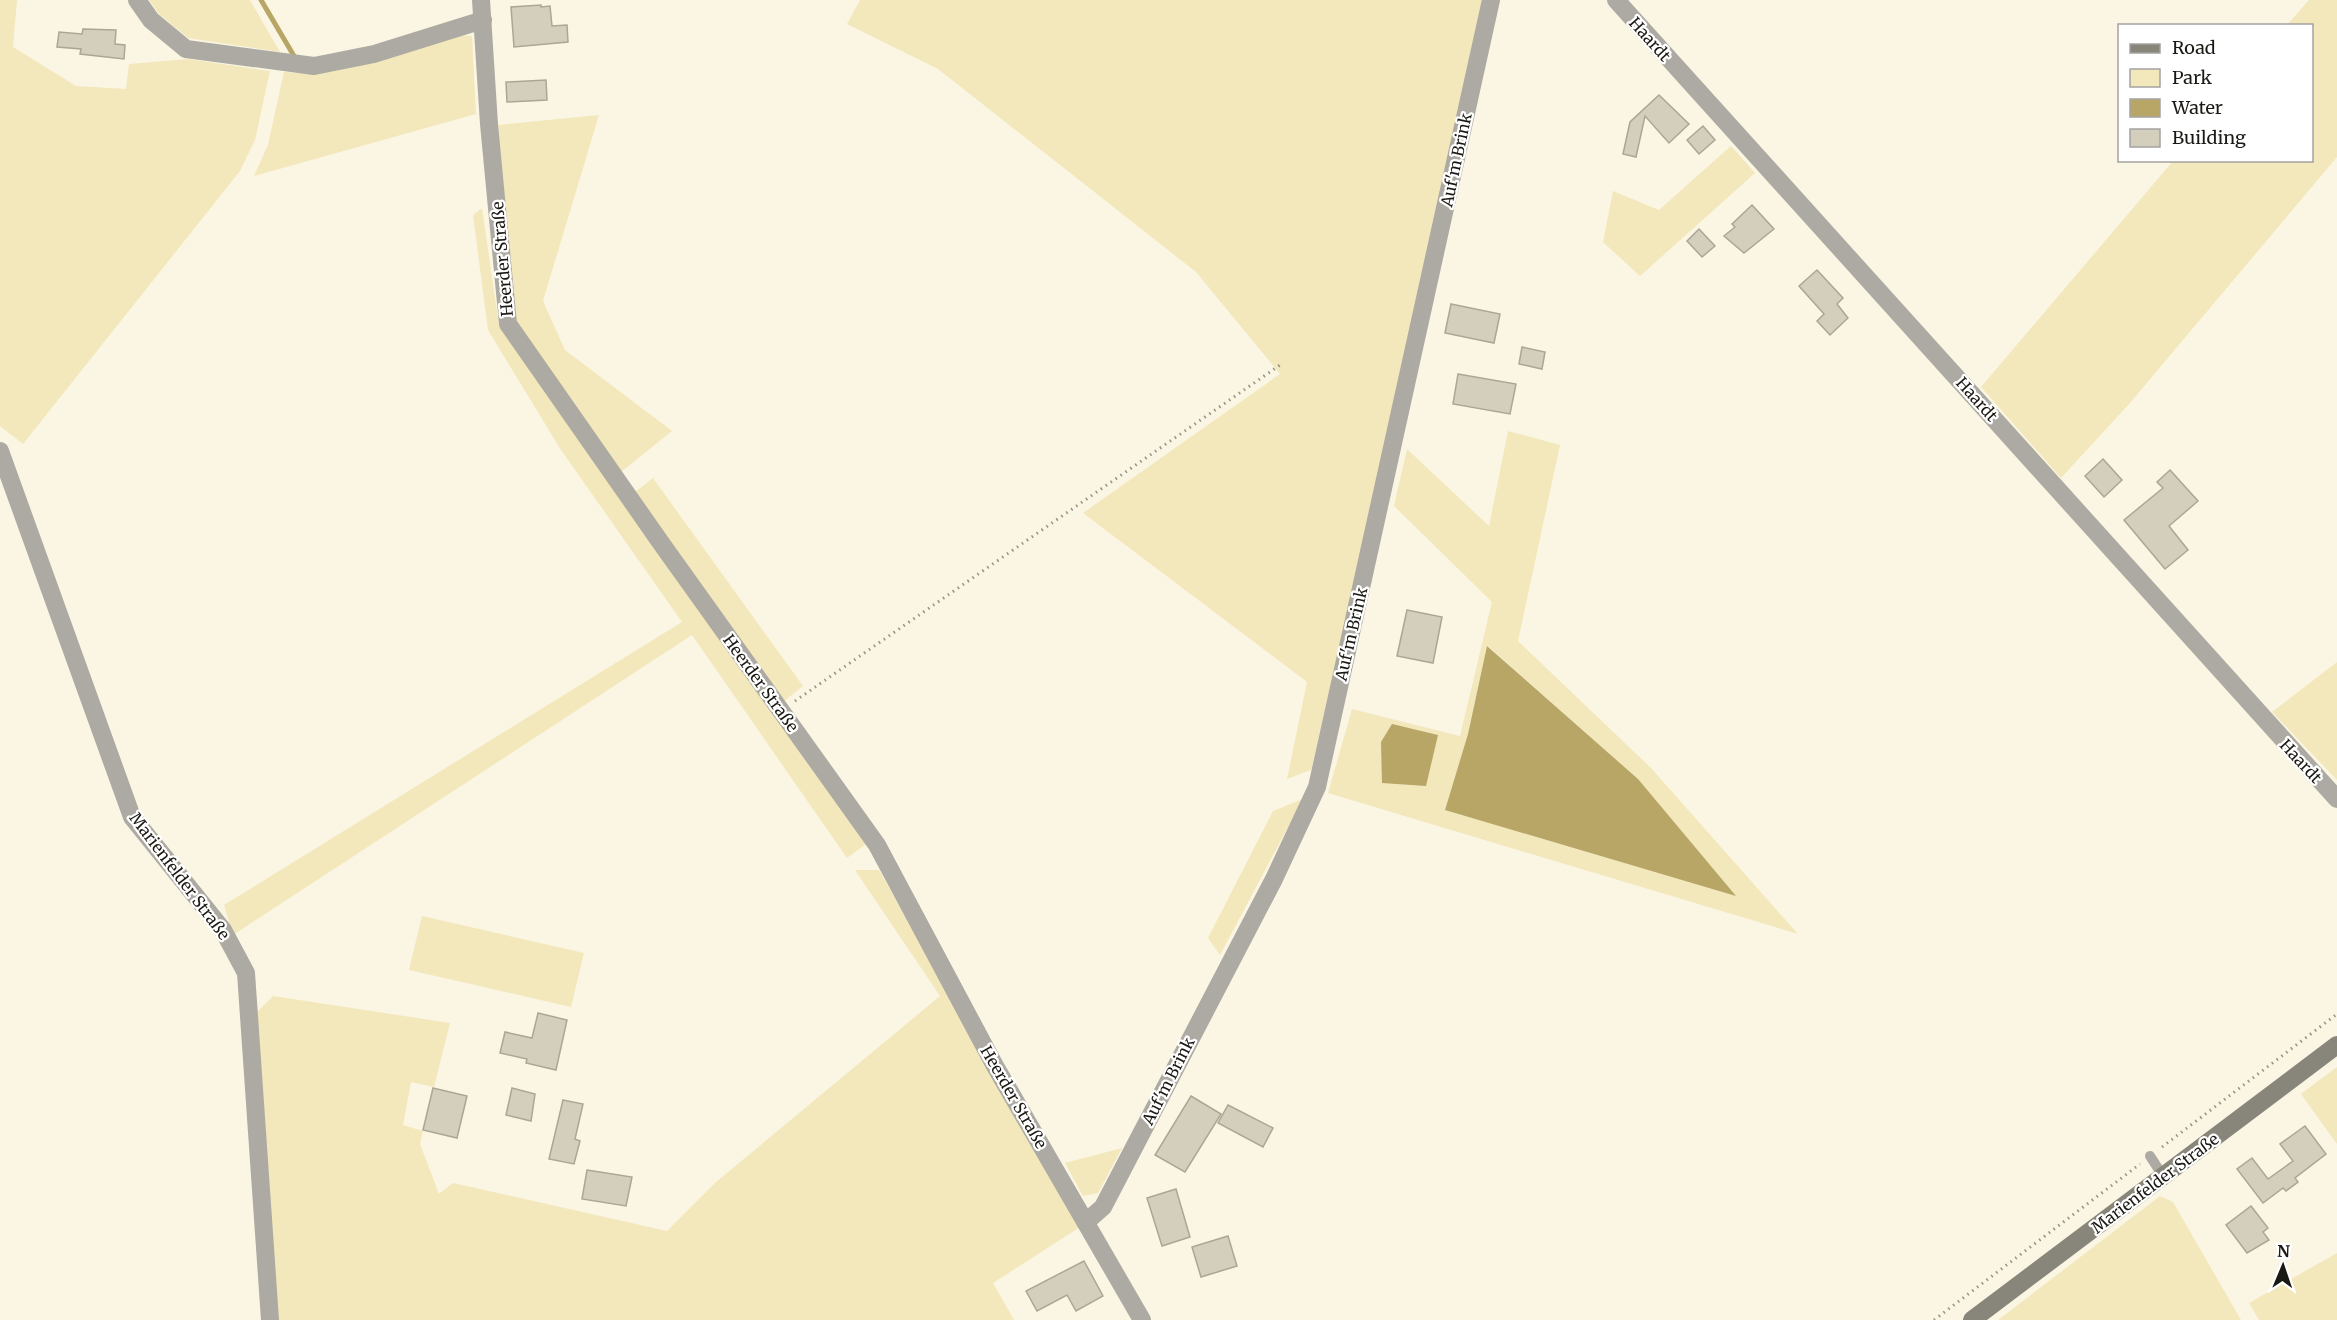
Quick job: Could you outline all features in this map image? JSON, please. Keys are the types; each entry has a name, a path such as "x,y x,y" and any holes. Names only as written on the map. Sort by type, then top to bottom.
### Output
{"main road":[{"name":"Marienfelder Straße","path":"1972,1320 2337,1045"}],"street":[{"path":"137,0 151,20 186,49 314,66 374,54 483,20"},
{"name":"Heerder Straße","path":"481,0 489,124 508,324 877,845 995,1066 1087,1221 1142,1320"},
{"name":"Auf'm Brink","path":"1087,1221 1102,1207 1274,879 1317,787 1491,0"},
{"name":"Haardt","path":"1616,0 2337,799"},
{"name":"Marienfelder Straße","path":"0,451 132,817 223,930 246,973 270,1320"}],"lane":[{"path":"2150,1156 2163,1176"}],"path":[{"path":"781,711 1280,365"},
{"path":"1934,1320 2337,1014"}],"green space":[{"path":"0,0 17,0 13,47 76,86 126,89 129,64 188,59 270,71 255,140 240,171 23,444 0,426"},
{"path":"149,0 250,0 280,52 188,38 159,14"},
{"path":"860,0 1483,0 1391,422 1311,770 1287,779 1307,682 1083,513 1280,374 1196,272 938,69 847,24"},
{"path":"2309,0 2337,0 2337,157 2130,403 2061,478 1981,387 2172,162 2313,162 2313,24 2288,24"},
{"path":"456,35 472,36 476,114 254,176 268,145 284,72 313,74"},
{"path":"599,115 543,301 565,350 672,431 621,472 516,321 498,125"},
{"path":"1731,146 1755,173 1640,276 1603,242 1613,191 1659,210"},
{"path":"482,208 499,325 866,844 847,858 692,635 233,935 224,905 682,622 561,450 488,330 473,215"},
{"path":"1508,431 1560,445 1518,641 1651,768 1798,934 1328,793 1352,709 1460,736 1492,602 1394,506 1407,449 1489,526","holes":["1488,646 1638,779 1445,810 1468,734"]},
{"path":"653,478 803,686 783,702 635,492"},
{"path":"2337,662 2337,780 2272,712"},
{"path":"1303,799 1220,955 1208,938 1273,811"},
{"path":"855,870 879,870 1080,1227 993,1283 1014,1320 278,1320 256,1013 273,996 450,1023 434,1087 411,1082 403,1125 423,1131 420,1144 439,1194 453,1183 667,1231 716,1182 940,996"},
{"path":"422,916 584,953 571,1007 409,970"},
{"path":"2337,1067 2337,1144 2301,1094"},
{"path":"1122,1148 1098,1193 1083,1196 1065,1163"},
{"path":"2160,1196 2173,1202 2241,1320 1998,1320"},
{"path":"2337,1253 2337,1320 2259,1320 2249,1303"}],"water":[{"path":"1487,646 1638,779 1736,896 1445,810 1468,734"},
{"path":"1392,724 1438,735 1426,786 1382,783 1381,742"}],"building":[{"path":"541,5 541,7 550,6 552,26 567,25 568,42 514,47 511,7"},
{"path":"83,29 116,30 115,44 125,45 124,59 80,54 81,49 57,47 59,32 82,34"},
{"path":"546,80 547,100 507,102 506,82"},
{"path":"1659,95 1689,124 1669,143 1645,116 1636,157 1623,154 1630,122"},
{"path":"1703,126 1715,140 1699,154 1687,140"},
{"path":"1752,205 1774,229 1744,253 1724,236 1735,227 1732,224"},
{"path":"1699,229 1715,246 1702,257 1687,241"},
{"path":"1817,270 1843,298 1837,304 1848,318 1830,335 1817,321 1824,314 1799,286"},
{"path":"1451,304 1500,314 1494,343 1445,333"},
{"path":"1522,347 1545,352 1542,369 1519,364"},
{"path":"1458,374 1516,384 1510,414 1453,404"},
{"path":"2103,459 2122,480 2104,497 2085,476"},
{"path":"2170,470 2198,501 2169,526 2188,550 2165,569 2124,520 2163,488 2157,482"},
{"path":"1407,610 1442,617 1433,663 1397,656"},
{"path":"538,1013 567,1020 556,1070 526,1063 527,1059 500,1053 505,1032 532,1038"},
{"path":"433,1088 467,1096 457,1138 423,1130"},
{"path":"512,1088 535,1094 531,1121 506,1115"},
{"path":"1191,1096 1221,1114 1185,1172 1155,1155"},
{"path":"563,1100 583,1104 575,1139 580,1141 574,1164 549,1159"},
{"path":"1228,1105 1273,1128 1263,1147 1218,1123"},
{"path":"2305,1126 2326,1154 2295,1178 2298,1182 2286,1191 2283,1188 2263,1203 2237,1169 2252,1158 2268,1179 2293,1161 2280,1144"},
{"path":"587,1170 632,1177 626,1206 582,1199"},
{"path":"1176,1189 1190,1237 1162,1246 1147,1198"},
{"path":"2251,1206 2268,1228 2263,1232 2269,1240 2247,1253 2226,1225"},
{"path":"1228,1236 1237,1266 1201,1277 1192,1247"},
{"path":"1084,1261 1103,1296 1076,1311 1067,1295 1037,1311 1026,1291"}],"waterway":[{"path":"261,0 294,56"}]}
